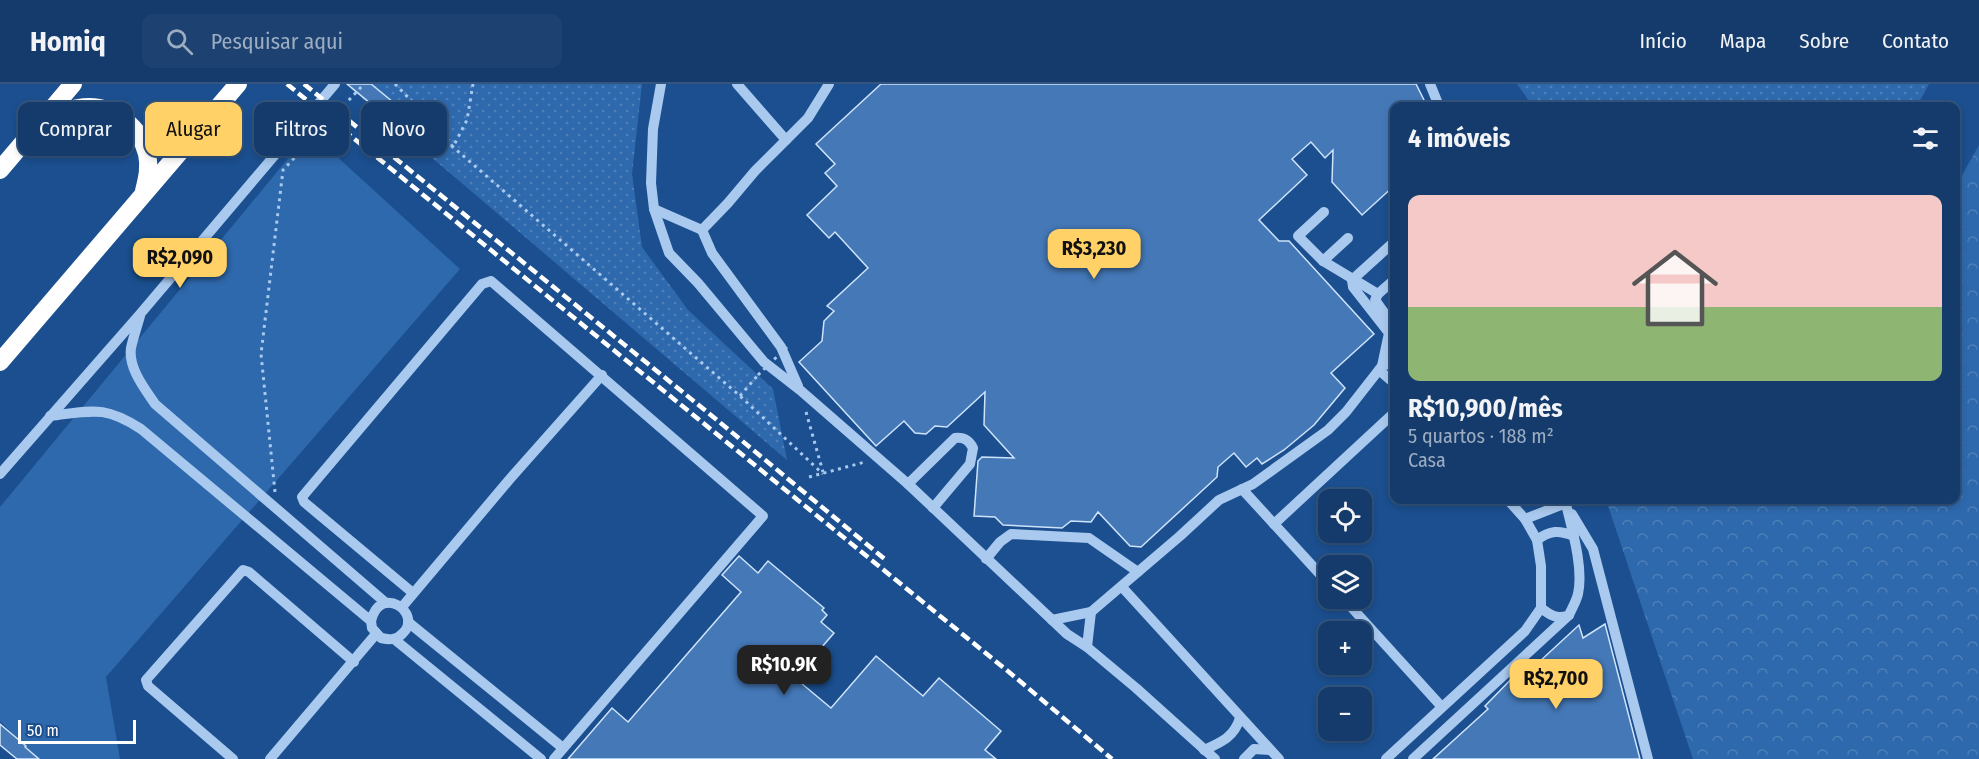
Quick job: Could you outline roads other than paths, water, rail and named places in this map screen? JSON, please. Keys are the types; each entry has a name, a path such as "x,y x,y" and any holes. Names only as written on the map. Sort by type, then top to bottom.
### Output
{"highway":[{"path":"58,102 73,84"},
{"path":"0,362 238,84"},
{"path":"133,129 140,137 147,155 148,175 143,195"},
{"path":"0,170 18,149"}],"street":[{"path":"0,474 141,313 335,84"},
{"path":"661,84 653,129 651,183 654,209 669,253 699,283 765,362 908,484 1052,620 1077,642 1087,646 1215,759"},
{"path":"737,84 786,140"},
{"path":"702,230 755,171 808,118 830,84"},
{"path":"1430,84 1438,102"},
{"path":"654,209 702,230 712,253 784,347 800,390"},
{"path":"1324,212 1299,234 1323,261 1378,294"},
{"path":"1323,261 1348,238"},
{"path":"1352,280 1390,246"},
{"path":"1352,280 1353,287 1390,329"},
{"path":"413,593 304,502 302,497 482,284 491,281 763,516 554,759"},
{"path":"1390,286 1378,294 1376,301 1390,327"},
{"path":"141,313 130,351 134,368 155,404 386,603"},
{"path":"1052,620 1091,612 1219,500 1253,484 1329,430 1381,368 1390,338"},
{"path":"765,362 784,347"},
{"path":"1381,368 1390,364"},
{"path":"1381,368 1390,378"},
{"path":"402,607 602,375"},
{"path":"50,416 89,411 106,412 123,418 141,429 371,621 376,634 388,640 394,639 406,630 408,622 407,614 395,603 378,606 371,621"},
{"path":"1274,524 1390,417"},
{"path":"908,484 955,438 970,442 974,448 970,464 933,508"},
{"path":"1242,489 1318,572"},
{"path":"1386,759 1441,706 1526,631 1541,608 1541,566 1537,540 1525,519 1512,504"},
{"path":"1525,519 1561,504"},
{"path":"1413,759 1569,615 1579,592 1574,536 1566,504"},
{"path":"1567,504 1593,549 1648,759"},
{"path":"1537,540 1550,532 1561,531 1574,536"},
{"path":"986,559 1000,542 1011,534 1086,537 1138,572"},
{"path":"233,759 148,686 146,680 240,572 243,570 249,572 354,662"},
{"path":"1122,587 1279,759"},
{"path":"1541,608 1555,617 1562,618 1569,615"},
{"path":"1352,609 1441,706"},
{"path":"1087,646 1091,612"},
{"path":"408,622 563,748"},
{"path":"270,759 376,634"},
{"path":"394,639 541,759"},
{"path":"1204,750 1225,741 1233,734 1240,718"},
{"path":"1244,759 1254,749 1270,750"}],"railway":[{"path":"287,84 1015,677 1112,759"},
{"path":"304,84 887,561"}]}
